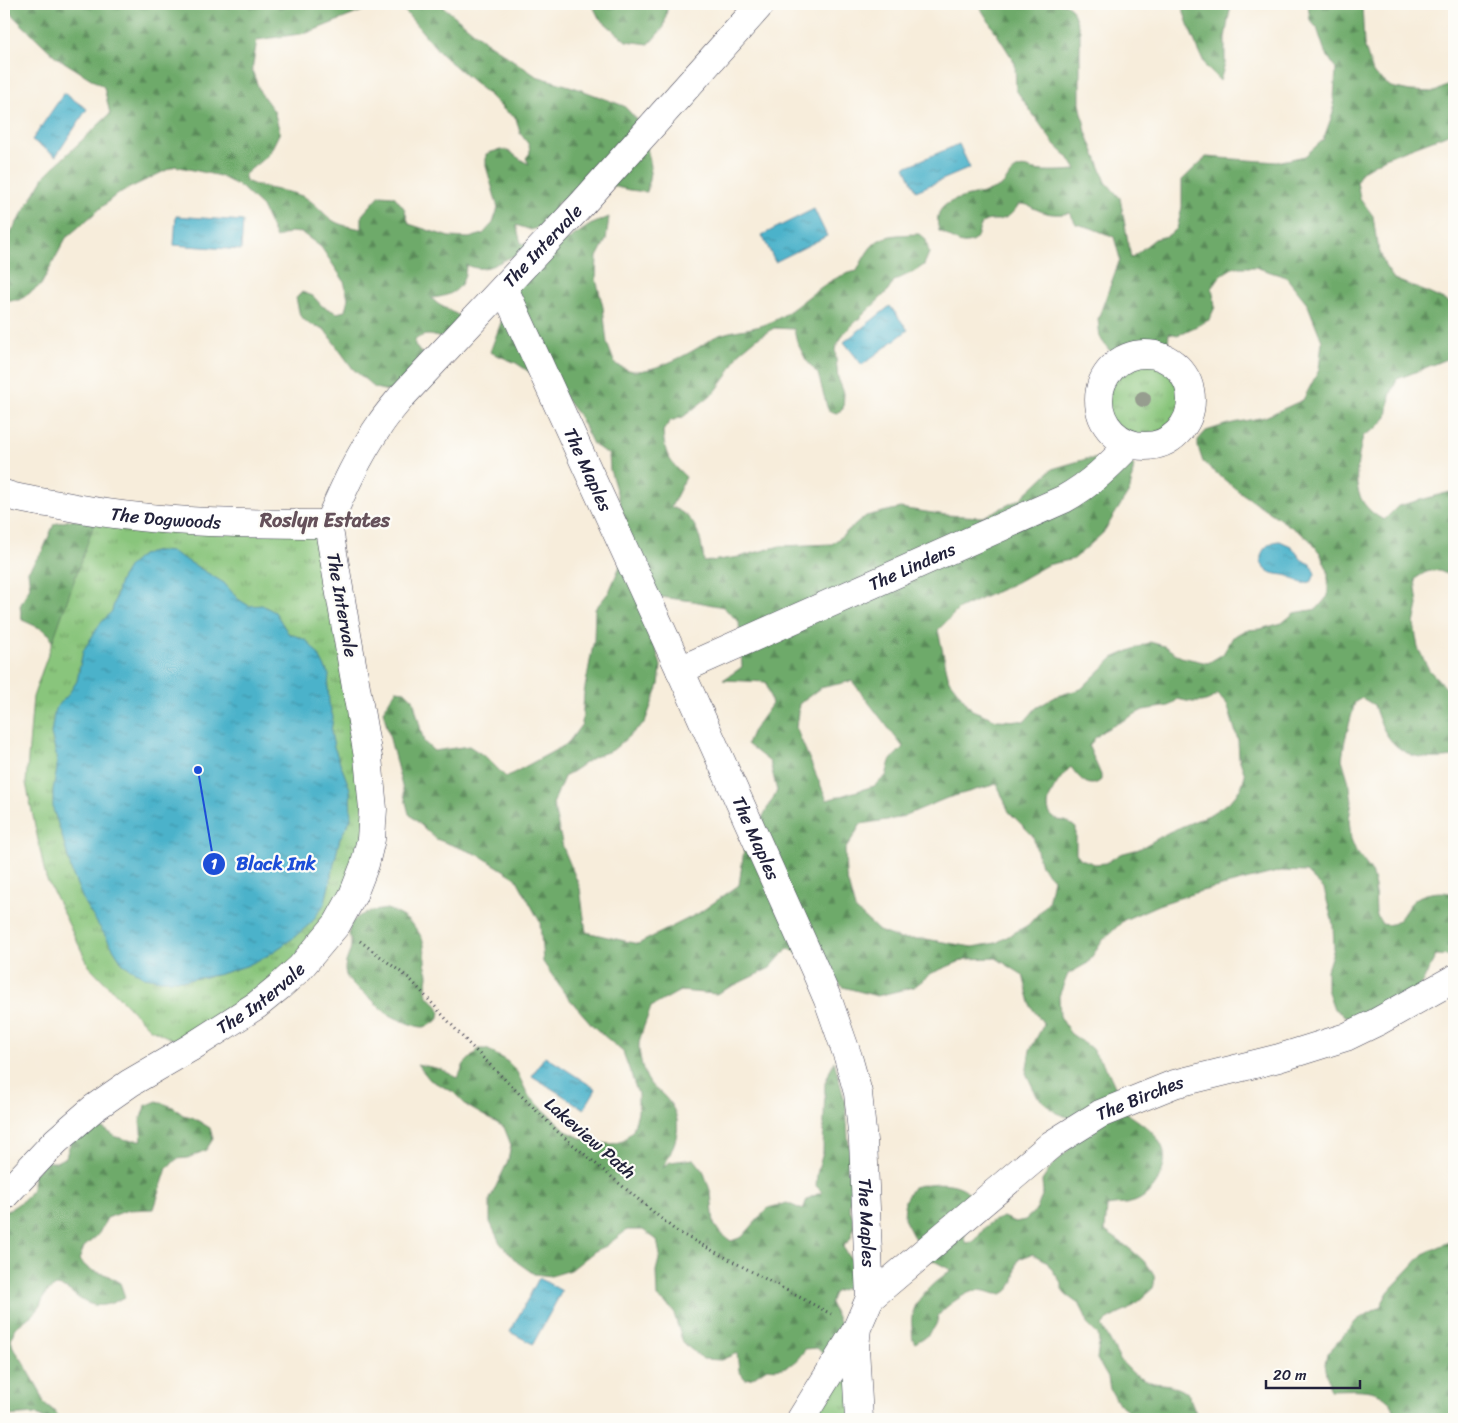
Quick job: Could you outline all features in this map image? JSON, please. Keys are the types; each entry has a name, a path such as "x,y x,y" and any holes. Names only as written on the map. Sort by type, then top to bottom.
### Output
{"street":[{"name":"The Intervale","path":"4,1196 56,1141 94,1108 130,1083 190,1048 264,1000 300,968 337,924 354,895 365,864 371,839 373,809 368,757 328,524 358,460 379,426 403,395 582,204 761,4"},
{"name":"The Maples","path":"504,288 680,670 828,1000 848,1057 858,1093 863,1141 870,1298 858,1328 855,1367 859,1419"},
{"name":"The Lindens","path":"680,670 1064,499 1101,474 1130,444"},
{"name":"The Dogwoods","path":"4,494 98,513 157,519 245,524 328,524"},
{"name":"The Birches","path":"870,1298 1052,1144 1100,1114 1174,1084 1279,1058 1346,1037 1454,979"},
{"path":"801,1419 858,1328"}],"path":[{"name":"Lakeview Path","path":"337,924 410,979 469,1044 558,1132 676,1231 858,1328"}],"green space":[{"path":"5,4 380,4 307,33 257,40 252,70 260,92 274,111 280,132 269,154 244,175 246,181 302,196 335,222 362,229 362,215 380,195 394,196 404,208 409,224 449,237 469,238 483,234 493,223 498,208 486,166 486,154 506,150 529,164 526,158 530,153 529,145 520,133 516,118 504,110 441,54 403,9 390,4 440,4 485,41 536,76 576,88 624,106 642,125 651,166 647,192 612,186 583,191 557,203 557,216 547,224 531,230 516,225 521,243 548,248 560,245 590,225 609,217 606,240 597,257 596,279 603,307 607,343 615,364 633,371 665,364 717,336 769,323 833,280 857,271 868,251 880,240 895,235 919,234 926,240 929,253 924,265 894,281 888,291 844,333 835,349 838,378 844,393 843,409 837,413 829,411 818,374 806,360 797,342 794,329 774,328 756,339 739,353 727,376 715,392 683,417 670,421 663,431 668,457 686,477 671,507 687,516 696,528 704,562 739,557 780,546 832,544 866,516 900,508 946,515 983,517 1020,499 1052,469 1086,459 1116,459 1134,465 1130,490 1103,533 1074,559 1047,565 1017,582 959,609 938,630 949,680 972,710 997,720 1025,721 1036,708 1057,696 1081,689 1113,658 1150,642 1164,646 1181,657 1208,663 1223,654 1233,637 1245,630 1260,629 1282,623 1294,613 1317,609 1328,596 1328,571 1320,553 1309,539 1237,490 1203,462 1198,447 1198,440 1206,431 1228,424 1265,417 1303,400 1319,370 1322,341 1307,303 1286,277 1255,267 1234,267 1221,275 1212,287 1215,307 1209,320 1178,335 1169,333 1168,344 1165,350 1157,355 1141,354 1126,358 1109,350 1100,338 1098,319 1120,259 1114,237 1076,224 1070,213 1050,214 1027,205 1019,204 1008,216 983,223 972,242 963,243 956,241 939,231 938,218 941,209 948,203 1001,186 1016,169 1023,167 1044,171 1076,170 1068,157 1054,144 1016,90 1015,63 978,4 1066,4 1072,9 1080,31 1080,103 1086,132 1106,182 1120,198 1131,258 1155,239 1167,236 1177,229 1182,207 1182,180 1206,157 1277,162 1305,156 1323,140 1333,113 1336,69 1325,52 1317,28 1310,20 1308,4 1362,4 1364,44 1373,73 1391,87 1410,91 1435,92 1454,82 1454,132 1387,157 1361,172 1357,182 1360,198 1373,216 1377,244 1385,266 1394,279 1454,303 1454,356 1397,379 1390,396 1387,417 1377,428 1363,436 1358,461 1357,484 1364,504 1384,520 1398,506 1454,491 1454,577 1441,572 1429,571 1415,579 1418,605 1414,624 1418,648 1429,670 1449,691 1454,693 1454,757 1424,758 1401,750 1385,733 1374,705 1362,698 1355,702 1342,759 1350,786 1352,802 1349,819 1351,839 1356,851 1371,871 1375,887 1376,914 1382,924 1393,924 1412,902 1421,896 1438,892 1454,894 1454,956 1436,955 1413,1002 1357,1024 1334,1009 1327,989 1327,970 1334,948 1333,924 1324,889 1306,872 1281,871 1198,892 1158,905 1124,920 1101,942 1088,963 1068,974 1059,996 1060,1016 1070,1033 1091,1048 1108,1071 1117,1091 1117,1107 1150,1131 1163,1149 1163,1167 1155,1185 1142,1198 1134,1202 1107,1206 1105,1231 1147,1264 1154,1276 1153,1288 1128,1310 1110,1318 1102,1326 1120,1360 1134,1374 1153,1383 1170,1385 1188,1393 1196,1413 1201,1419 1140,1419 1118,1403 1110,1389 1108,1378 1097,1359 1098,1335 1087,1324 1080,1305 1062,1290 1062,1284 1046,1261 1032,1254 1019,1259 1014,1281 1006,1292 997,1294 979,1290 965,1294 950,1304 938,1316 935,1326 928,1335 915,1343 914,1341 912,1336 912,1319 917,1303 933,1284 951,1270 932,1260 913,1236 904,1219 905,1200 913,1187 926,1184 947,1184 966,1190 974,1200 964,1239 966,1244 970,1243 992,1221 1003,1217 1015,1222 1025,1220 1037,1209 1043,1192 1042,1181 1051,1167 1069,1149 1085,1123 1056,1113 1037,1096 1026,1073 1030,1050 1044,1024 1031,1007 1023,975 996,958 966,959 932,973 914,987 877,996 843,987 819,965 788,948 770,968 716,994 680,991 651,1007 639,1044 641,1063 650,1083 672,1106 677,1123 675,1141 663,1168 670,1162 694,1159 703,1170 711,1193 714,1224 720,1233 731,1241 742,1237 768,1208 787,1203 803,1210 807,1199 822,1192 816,1186 823,1152 825,1083 834,1061 846,1105 848,1138 855,1178 849,1207 853,1217 854,1228 850,1240 843,1247 851,1259 858,1265 861,1289 854,1292 845,1288 834,1293 830,1303 842,1328 832,1354 823,1354 817,1348 805,1349 798,1359 785,1367 767,1368 752,1378 745,1379 739,1371 737,1353 721,1360 703,1359 683,1343 673,1310 657,1297 656,1271 660,1255 657,1240 643,1230 627,1230 606,1246 595,1251 571,1270 551,1276 534,1274 517,1262 500,1243 490,1222 490,1199 508,1161 511,1145 504,1127 467,1106 453,1092 430,1080 417,1064 440,1069 458,1078 464,1064 479,1049 487,1049 508,1062 517,1072 528,1095 568,1132 590,1142 612,1144 623,1141 633,1130 638,1112 638,1094 623,1052 594,1027 565,994 543,962 540,922 516,878 479,855 436,839 409,814 383,711 396,690 405,691 413,699 424,742 434,751 469,746 486,757 506,777 567,744 582,724 584,693 594,640 595,609 609,592 620,566 626,523 610,470 609,455 593,444 579,416 561,393 516,363 490,352 515,285 514,256 486,268 466,265 463,280 456,290 446,295 431,298 467,320 445,340 430,335 419,337 415,340 415,345 420,352 430,356 393,392 375,388 353,369 324,329 309,324 300,316 296,298 302,292 313,296 322,306 337,313 345,311 348,298 344,281 321,247 302,233 290,232 276,238 262,207 241,187 220,176 175,166 117,194 66,238 41,285 20,300 4,300 4,244 46,174 110,114 104,87 56,57 15,18","holes":["660,597 723,607 739,622 742,667 723,680 766,682 772,704 752,732 747,744 770,762 777,791 744,850 739,885 699,913 638,944 586,932 580,888 563,847 553,804 564,777 594,757 613,750 645,722 659,685 661,666 653,638","852,681 903,747 890,761 886,776 874,786 827,800 796,728 799,704 820,688","1218,694 1227,704 1238,740 1239,758 1245,775 1241,788 1229,802 1209,815 1169,832 1139,849 1120,854 1106,863 1095,864 1081,859 1076,853 1076,828 1066,821 1055,819 1049,813 1049,799 1062,777 1071,767 1080,778 1088,783 1097,783 1101,780 1101,775 1089,747 1094,739 1103,731 1143,710 1169,706 1178,699 1199,702 1213,698","997,784 1009,812 1033,836 1041,866 1053,879 1048,903 1028,925 996,943 972,947 926,939 900,939 879,931 855,909 846,876 845,850 861,824 899,818 947,798"]},
{"path":"592,4 668,4 664,27 649,44 626,41 599,18"},
{"path":"1181,4 1231,4 1225,38 1225,64 1220,81 1206,67"},
{"path":"1145,354 1163,358 1177,368 1187,382 1191,400 1187,418 1177,432 1163,442 1145,446 1127,442 1113,432 1103,418 1099,400 1103,382 1113,368 1127,358"},
{"path":"98,513 328,524 373,809 337,924 190,1048 149,1028 89,966 46,878 26,783 33,697"},
{"path":"71,520 86,521 108,528 134,532 145,538 158,541 163,547 158,551 142,555 129,566 120,581 112,611 100,624 83,651 77,681 61,701 51,705 44,702 40,688 41,674 54,648 50,635 42,629 22,620 20,606 30,587 28,571 43,550 54,524"},
{"path":"387,909 399,914 410,922 422,938 428,974 426,992 440,1011 438,1020 424,1027 410,1024 385,1012 354,985 346,975 345,966 351,946 349,934 352,922 362,915"},
{"path":"157,1101 173,1107 183,1115 192,1117 210,1128 213,1139 206,1150 188,1158 177,1159 167,1168 154,1209 128,1210 107,1218 98,1235 84,1247 79,1260 90,1270 107,1275 120,1283 125,1297 108,1304 97,1305 80,1299 67,1289 56,1286 46,1293 37,1311 15,1328 11,1340 13,1347 40,1391 44,1403 60,1419 44,1419 35,1414 7,1416 4,1419 4,1213 21,1202 29,1194 32,1188 33,1175 45,1162 56,1162 66,1157 72,1137 81,1128 103,1128 116,1137 128,1140 142,1140 140,1121 145,1106"},
{"path":"1454,1240 1454,1419 1396,1419 1393,1408 1388,1400 1380,1394 1362,1390 1330,1390 1325,1364 1327,1354 1357,1320 1380,1307 1388,1292 1423,1254"},
{"path":"857,1328 859,1419 801,1419"}],"water":[{"path":"64,93 87,109 56,156 32,140"},
{"path":"959,144 970,168 916,191 905,167"},
{"path":"814,209 827,236 775,262 762,235"},
{"path":"176,216 243,221 241,250 174,245"},
{"path":"890,306 908,330 862,365 844,342"},
{"path":"1280,541 1291,546 1302,560 1311,564 1315,574 1312,581 1301,583 1288,576 1271,573 1264,567 1261,562 1262,552 1269,544"},
{"path":"158,551 172,552 186,560 224,583 238,599 249,606 262,605 275,612 288,633 306,640 318,654 329,675 329,703 333,717 331,732 334,747 350,789 351,819 340,838 325,903 311,923 267,956 246,966 217,975 187,980 161,980 144,977 123,964 85,904 72,873 53,809 53,790 57,769 51,733 55,709 68,695 77,681 83,651 100,624 112,611 120,581 129,566 142,555"},
{"path":"545,1056 596,1089 584,1109 532,1076"},
{"path":"539,1278 562,1291 533,1344 510,1332"}],"place":[{"name":"Black Ink","path":"198,770"}],"district":[{"name":"Roslyn Estates","path":"325,520"}]}
